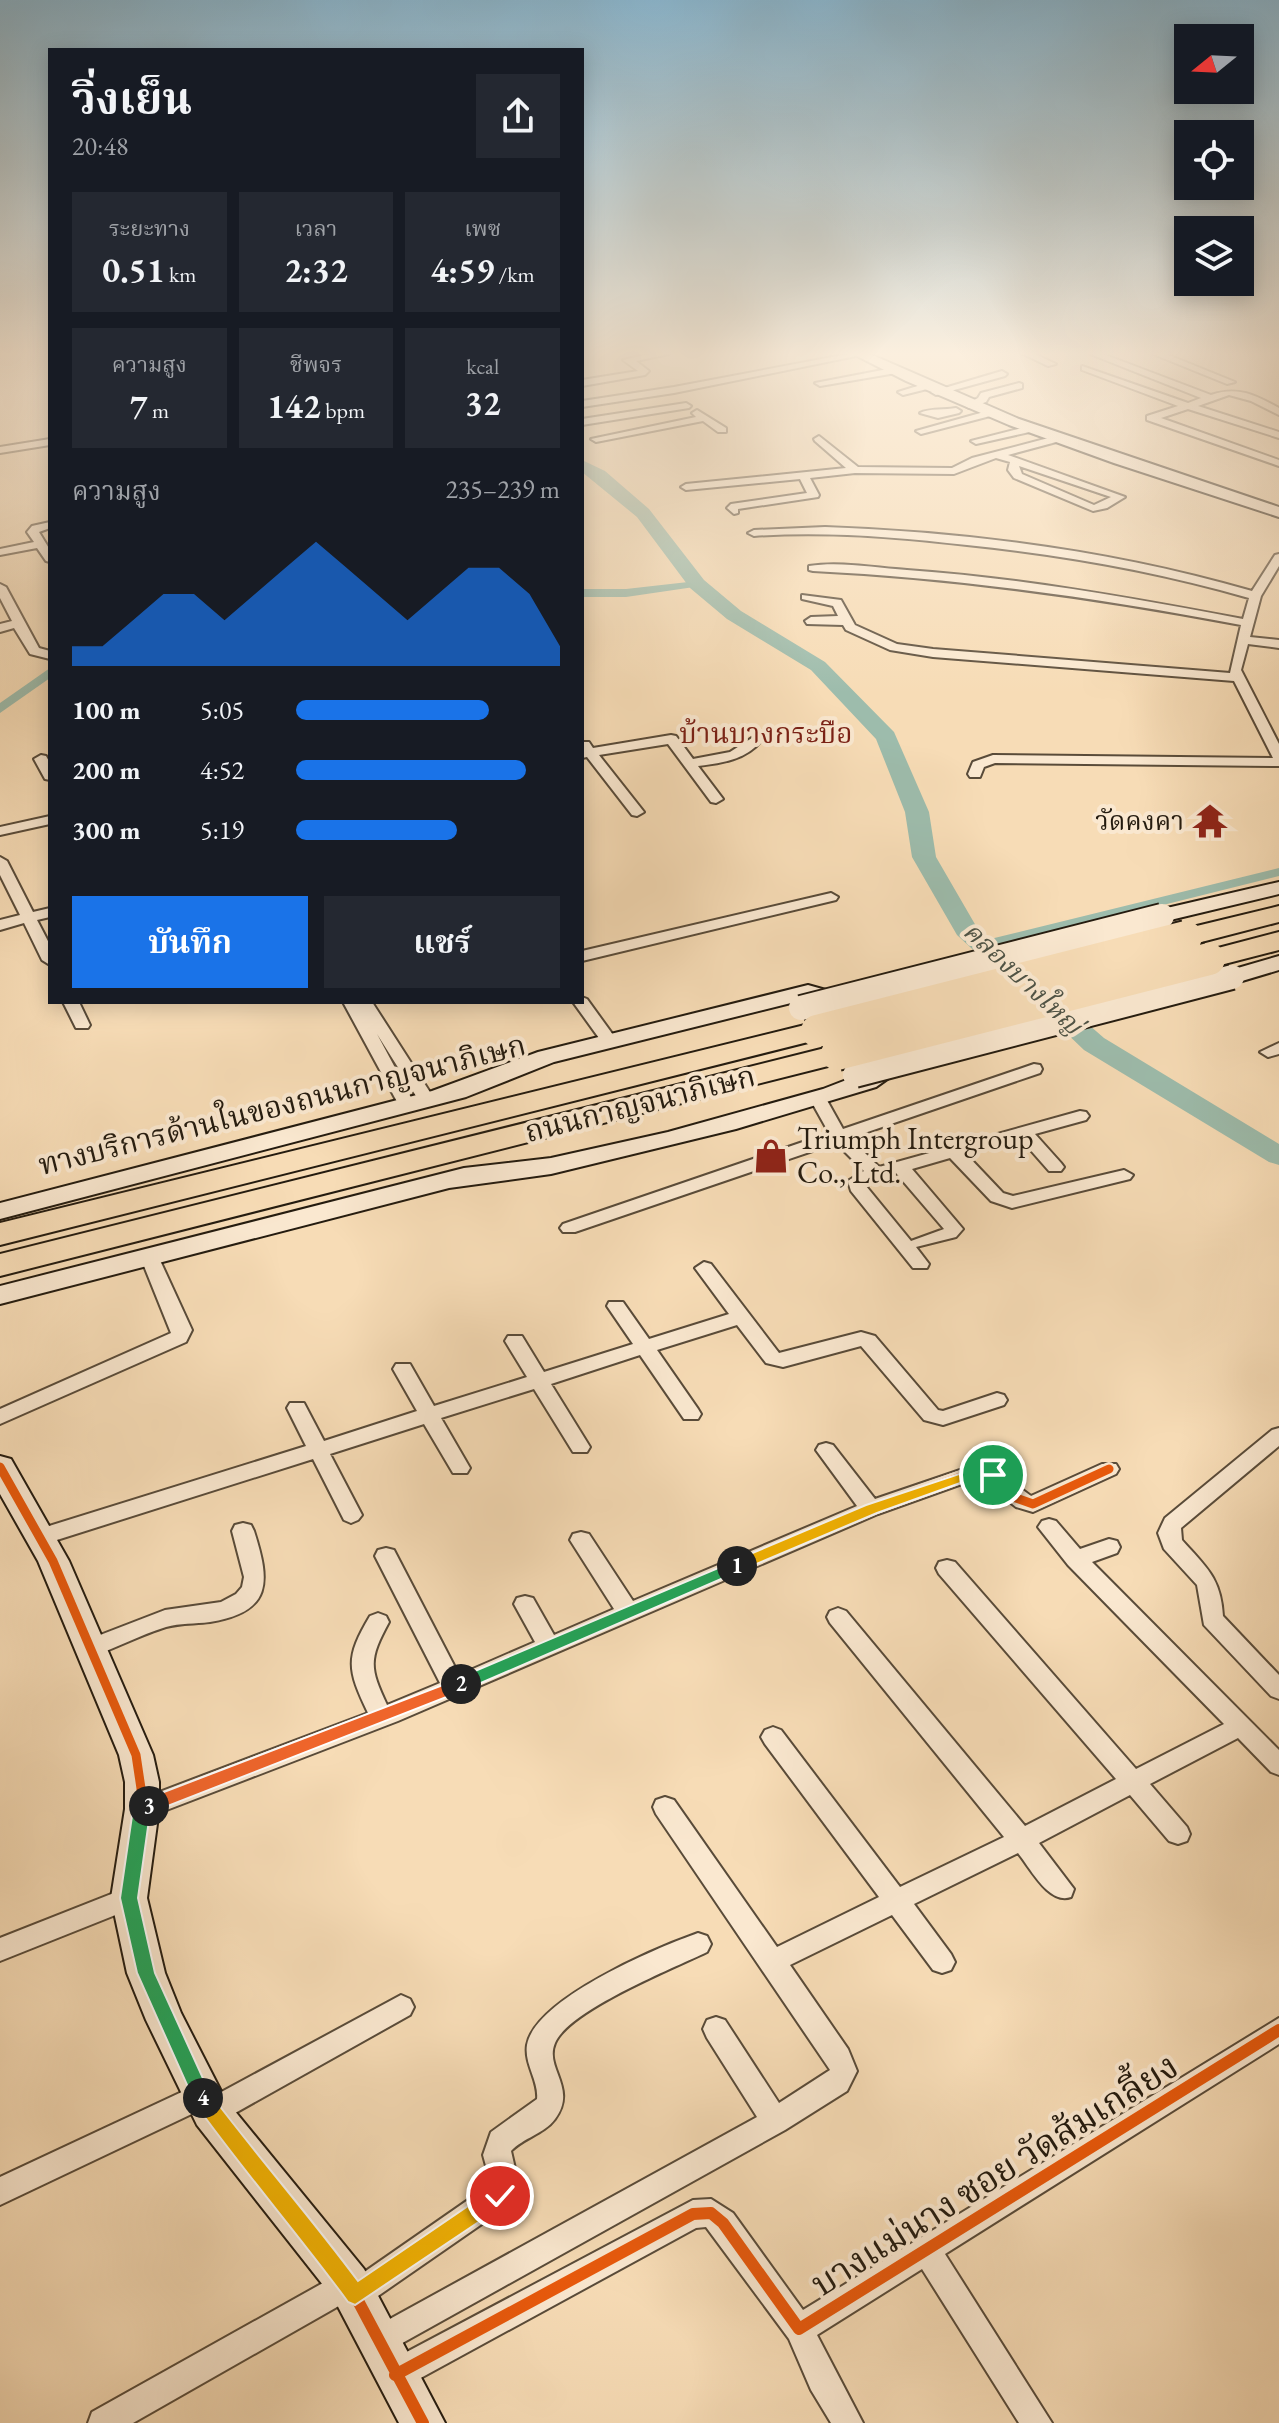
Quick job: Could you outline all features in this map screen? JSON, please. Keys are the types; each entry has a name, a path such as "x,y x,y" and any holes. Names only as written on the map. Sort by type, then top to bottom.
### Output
{"highway":[{"name":"ถนนกาญจนาภิเษก","path":"0,1265 827,1042 1186,937 1279,914"},
{"name":"ถนนกาญจนาภิเษก","path":"0,1234 827,1042 1221,968 1279,941"}],"main road":[{"path":"1142,467 1279,512"},
{"name":"ทางบริการด้านในของถนนกาญจนาภิเษก","path":"0,1211 425,1100 827,1042 1162,916 1279,888"},
{"path":"1221,968 1279,963"},
{"path":"425,1100 527,1063 808,992 818,992 832,999 885,1065 886,1071 876,1080 818,1099 608,1154 552,1166 448,1180"},
{"path":"0,1295 448,1180 827,1042"},
{"path":"0,1467 41,1537 136,1755 142,1782 142,1809 129,1898 146,1973 206,2104 352,2290 423,2423"}],"street":[{"path":"852,467 855,470"},
{"path":"686,487 855,470 954,471 965,467"},
{"path":"1014,467 1018,476 1091,507 1103,506 1120,497 1033,467"},
{"path":"734,511 732,508 735,506 814,495 803,475"},
{"path":"48,525 33,529 48,556"},
{"path":"754,533 817,529 1075,553 1191,578 1255,596"},
{"path":"0,552 39,544"},
{"path":"975,774 978,765 993,759 1279,760 1235,670 1255,596 1274,572 1279,557"},
{"path":"813,568 1032,586 1247,623"},
{"path":"0,587 34,651 48,654"},
{"path":"806,597 837,603 844,616 843,621"},
{"path":"811,621 843,621 894,647 933,653 1237,677"},
{"path":"0,628 18,625"},
{"path":"1243,640 1279,644"},
{"path":"584,750 671,739 716,799"},
{"path":"690,763 718,759 749,749 755,740"},
{"path":"584,750 637,812"},
{"path":"41,759 48,772"},
{"path":"0,831 48,820"},
{"path":"0,861 48,956"},
{"path":"584,956 831,897"},
{"path":"0,925 48,912"},
{"path":"72,1004 82,1025"},
{"path":"353,1004 425,1100"},
{"path":"365,1004 425,1100"},
{"path":"582,1004 610,1042"},
{"path":"569,1228 1034,1069"},
{"path":"818,1099 838,1135 875,1173"},
{"path":"920,1264 857,1187 857,1181 875,1173 1080,1116"},
{"path":"1024,1132 1055,1167"},
{"path":"954,1152 997,1197 1012,1202 1124,1175"},
{"path":"901,1167 954,1229 919,1242"},
{"path":"0,1417 179,1337 182,1330 149,1256"},
{"path":"704,1268 773,1358 783,1360 853,1339 868,1341 931,1415 937,1418 968,1412 997,1400"},
{"path":"616,1306 691,1414"},
{"path":"41,1537 741,1317"},
{"path":"515,1341 580,1447"},
{"path":"403,1369 460,1468"},
{"path":"297,1408 351,1515"},
{"path":"1279,1435 1172,1524 1169,1533 1172,1543 1209,1587 1212,1619 1279,1690"},
{"path":"826,1450 871,1509"},
{"path":"142,1809 454,1688 548,1645 871,1509 983,1471 993,1475 1016,1498 1033,1504 1109,1469"},
{"path":"1049,1527 1076,1559 1279,1765"},
{"path":"90,1648 179,1615 207,1615 237,1603 252,1591 255,1573 243,1531"},
{"path":"581,1540 628,1612"},
{"path":"1076,1559 1109,1547"},
{"path":"386,1556 454,1688"},
{"path":"947,1568 1178,1834"},
{"path":"525,1604 548,1645"},
{"path":"838,1617 1062,1889"},
{"path":"378,1622 361,1648 359,1659 381,1717"},
{"path":"771,1962 1021,1840 1240,1726"},
{"path":"773,1737 942,1962"},
{"path":"378,2341 775,2121 838,2082 844,2071 839,2058 665,1807"},
{"path":"0,1950 129,1898"},
{"path":"103,2423 352,2290 505,2191 506,2179 496,2155 498,2146 506,2136 537,2117 550,2103 540,2043 552,2023 573,2006 698,1944"},
{"path":"0,2191 206,2104 401,2007"},
{"path":"716,2029 775,2121"},
{"name":"บางแม่นาง ซอย วัดส้มเกลี้ยง","path":"395,2375 693,2214 711,2213 723,2223 799,2329 1279,2030"},
{"path":"926,2250 1037,2423"},
{"path":"799,2329 822,2379 848,2423"}],"waterway":[{"name":"คลองบางใหญ่","path":"586,467 643,513 697,584 734,615 818,666 886,737 917,812 924,857 966,930 1016,975"},
{"path":"584,593 626,593 697,584"},
{"path":"0,709 48,673"},
{"path":"983,945 1279,872"},
{"name":"คลองบางใหญ่","path":"1049,1004 1094,1044 1279,1156"}],"cycle path":[{"path":"0,1467 53,1561 136,1755 142,1782 142,1809 129,1898 146,1973 165,2020 211,2112 349,2284 423,2423"},
{"path":"142,1809 390,1714 871,1509 972,1473 990,1476 1016,1498 1033,1504 1109,1469"},
{"path":"395,2375 693,2214 711,2213 723,2223 799,2329 1279,2030"}],"place":[{"name":"วัดคงคา","path":"1210,821"},
{"name":"Triumph Intergroup Co., Ltd.","path":"771,1156"}],"district":[{"name":"บ้านบางกระบือ","path":"766,733"}],"route":[{"path":"500,2196 355,2295 211,2112 165,2020 146,1973 129,1898 142,1809 454,1688 548,1645 871,1509 972,1473 983,1471 993,1475"}]}
